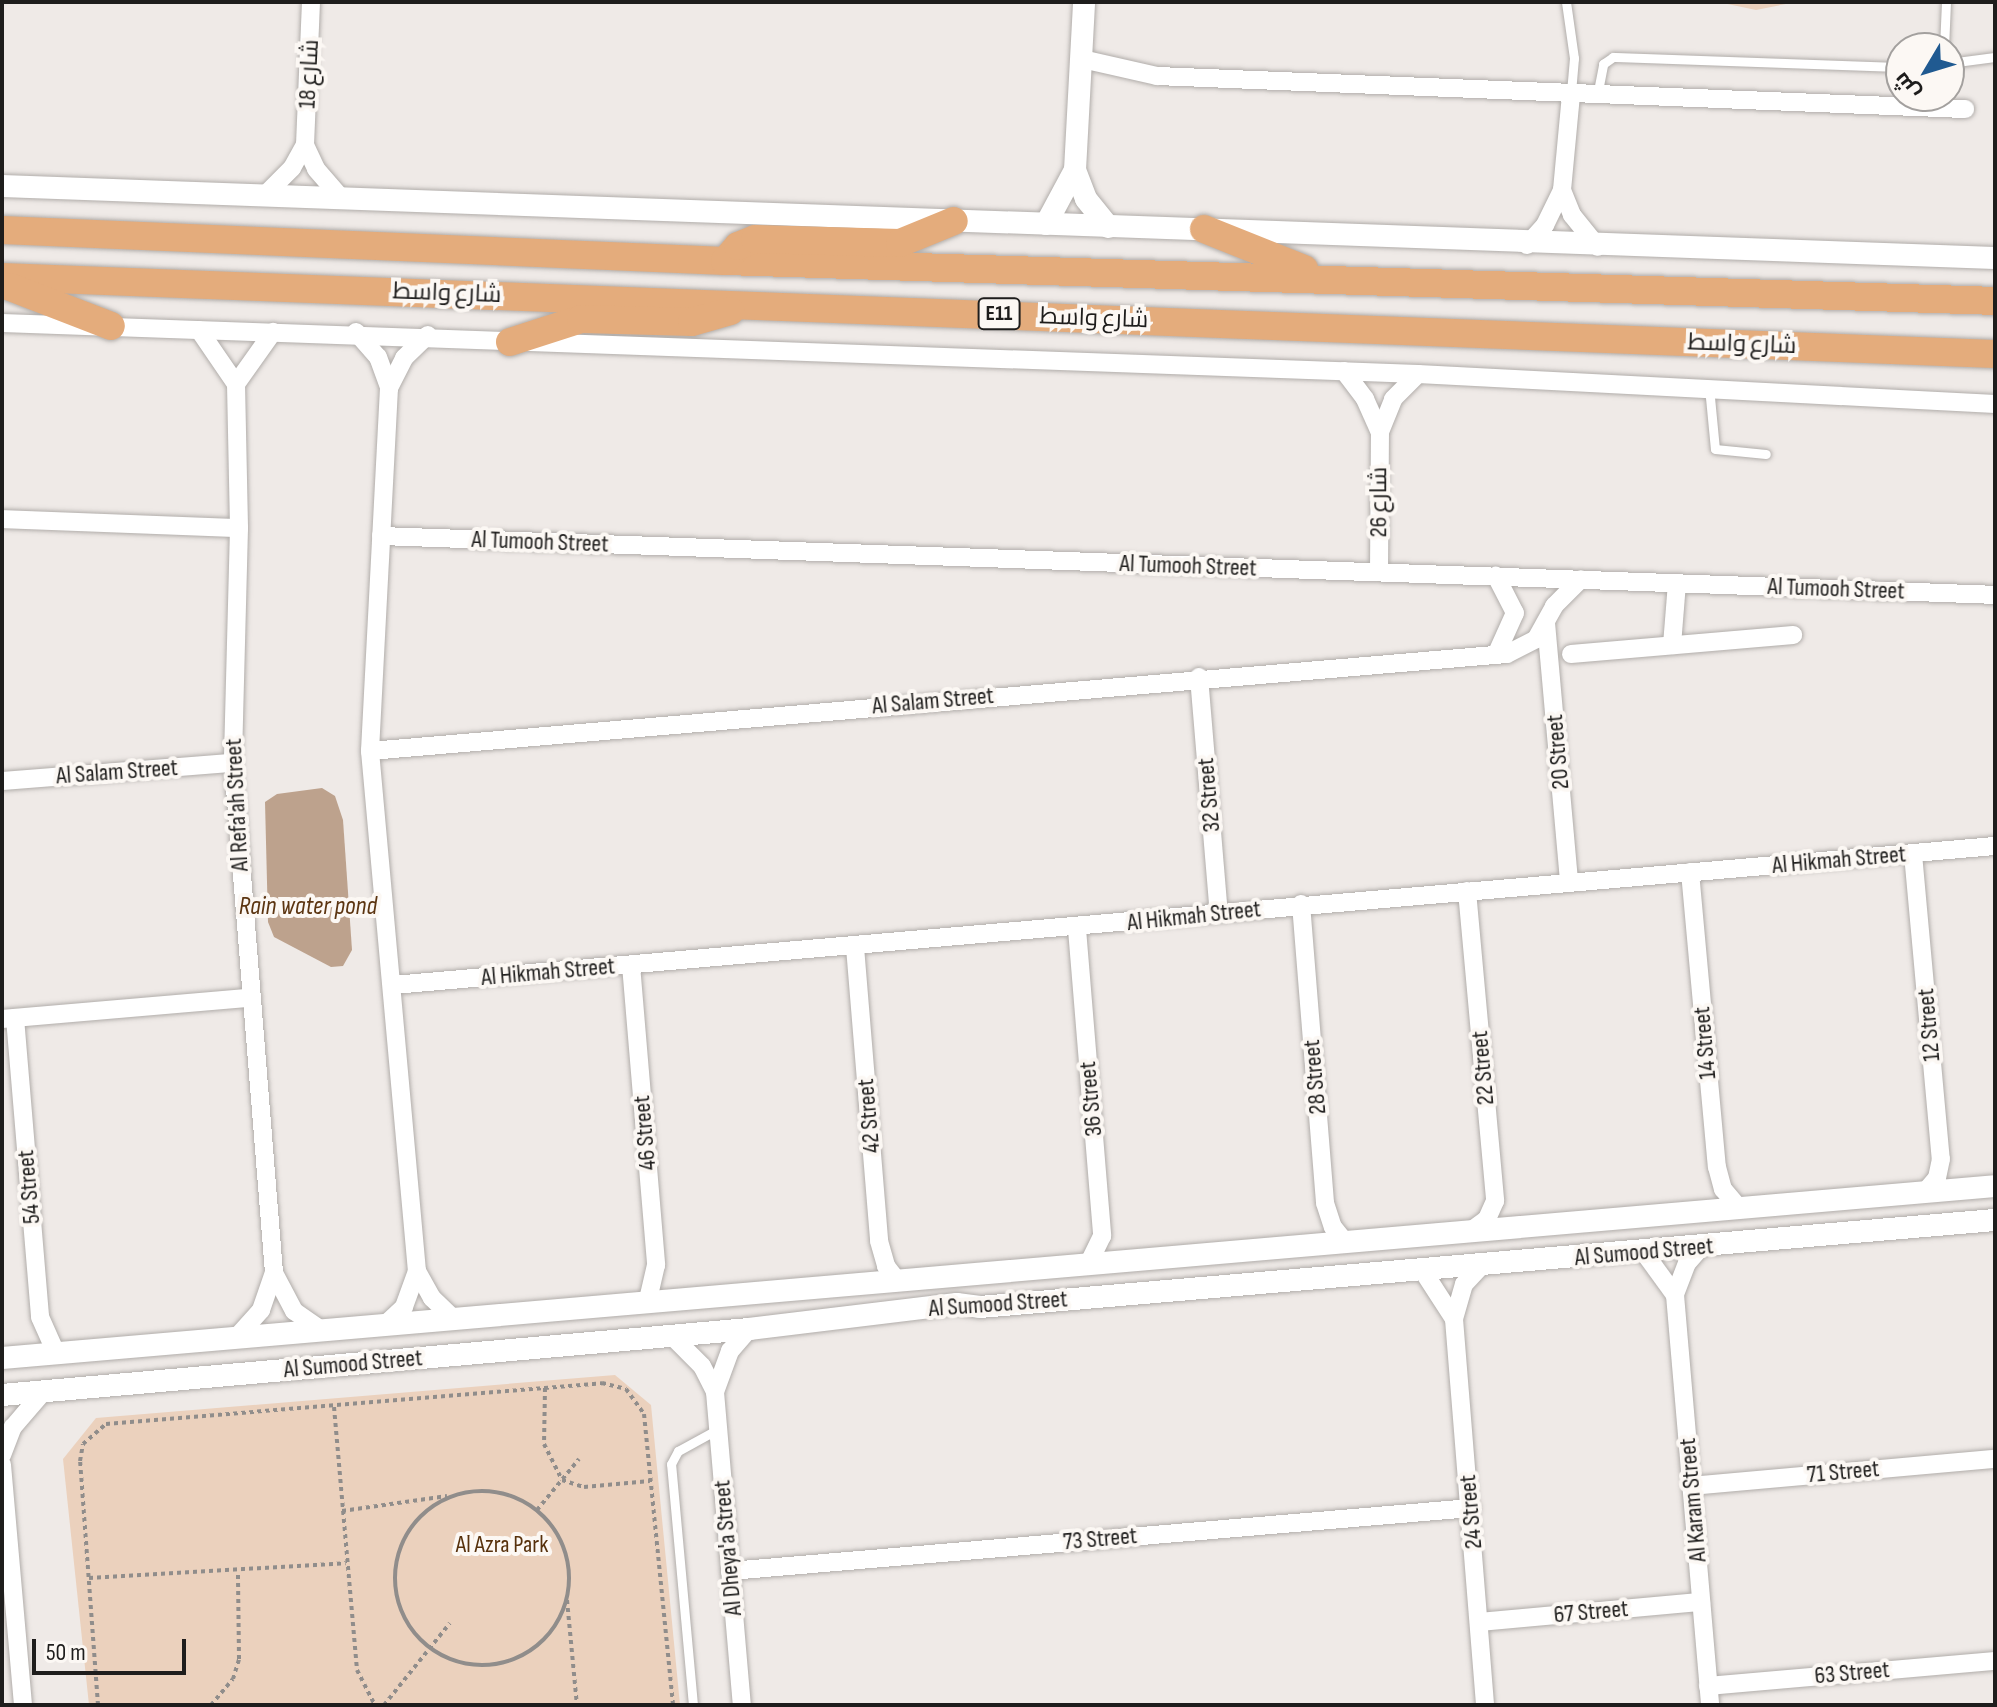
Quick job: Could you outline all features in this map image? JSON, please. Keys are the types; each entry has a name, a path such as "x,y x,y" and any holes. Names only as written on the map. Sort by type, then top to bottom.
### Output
{"highway":[{"path":"725,261 738,246 755,239 900,243 954,221"},
{"path":"1204,229 1327,277"},
{"name":"شارع واسط","path":"2,230 725,261 1327,277 1995,301"},
{"name":"شارع واسط","path":"2,277 1995,354"},
{"path":"2,284 111,326"},
{"path":"510,342 581,319 705,321 740,304"}],"street":[{"name":"شارع 18","path":"305,145 311,2"},
{"path":"1084,2 1075,170 1086,199 1109,227"},
{"path":"1082,59 1146,75 1885,106"},
{"path":"1527,245 1545,225 1562,190 1571,95"},
{"path":"265,195 284,178 305,145"},
{"path":"305,145 316,169 341,198"},
{"path":"1046,224 1075,170"},
{"path":"2,186 1204,229 1527,245 1995,258"},
{"path":"1562,190 1579,227 1598,247"},
{"path":"2,323 356,332 510,342 1418,374 1995,404"},
{"path":"199,330 236,384 273,332"},
{"path":"356,332 378,357 389,388 370,751 417,1271 432,1298 454,1319"},
{"path":"389,388 404,358 428,335"},
{"name":"شارع 26","path":"1344,371 1365,399 1380,432"},
{"name":"شارع 26","path":"1379,572 1380,432 1393,399 1418,374"},
{"name":"Al Refa'ah Street","path":"236,384 239,528 233,763 249,998 274,1273 294,1311 321,1330"},
{"path":"2,519 239,528"},
{"name":"Al Tumooh Street","path":"381,536 1995,595"},
{"path":"1496,576 1515,613 1496,655"},
{"name":"Al Salam Street","path":"370,751 1199,677 1496,655 1528,646 1546,623 1554,606 1581,579"},
{"path":"1672,645 1677,583"},
{"name":"20 Street","path":"1546,623 1569,882"},
{"path":"1571,654 1793,635"},
{"name":"32 Street","path":"1199,677 1219,913"},
{"name":"Al Salam Street","path":"2,781 233,763"},
{"name":"Al Hikmah Street","path":"393,985 1077,929 1301,904 1995,846"},
{"name":"12 Street","path":"1913,854 1941,1159 1937,1178 1925,1192"},
{"name":"14 Street","path":"1690,872 1717,1167 1723,1189 1739,1208"},
{"name":"22 Street","path":"1460,1233 1487,1219 1495,1201 1467,891"},
{"name":"28 Street","path":"1301,904 1325,1203 1333,1227 1346,1243"},
{"name":"36 Street","path":"1076,1266 1102,1236 1077,929"},
{"name":"42 Street","path":"855,947 879,1241 886,1266 897,1280"},
{"name":"46 Street","path":"631,965 656,1265 648,1301"},
{"path":"9,1019 249,998"},
{"name":"54 Street","path":"9,1019 40,1317 56,1353"},
{"name":"Al Sumood Street","path":"2,1358 1995,1186"},
{"name":"Al Sumood Street","path":"2,1395 749,1329 957,1304 980,1307 1376,1275 1995,1220"},
{"path":"1376,1275 1370,1266 1378,1256 1417,1250 1460,1233"},
{"name":"Al Karam Street","path":"1702,1246 1687,1263 1675,1295 1710,1705"},
{"path":"1643,1251 1675,1295"},
{"path":"957,1304 1057,1295 1076,1266"},
{"name":"24 Street","path":"1481,1266 1464,1284 1454,1319 1485,1705"},
{"path":"385,1325 404,1307 417,1271"},
{"name":"24 Street","path":"1423,1271 1454,1319"},
{"name":"Al Refa'ah Street","path":"235,1339 261,1310 274,1273"},
{"name":"Al Dheya'a Street","path":"742,1705 715,1392 730,1351 749,1329"},
{"name":"Al Dheya'a Street","path":"670,1334 693,1355 715,1392"},
{"path":"2,1455 13,1427 43,1392"},
{"name":"71 Street","path":"1691,1486 1995,1459"},
{"path":"2,1465 23,1705"},
{"name":"73 Street","path":"730,1571 1471,1508"},
{"name":"67 Street","path":"1480,1622 1701,1602"},
{"name":"63 Street","path":"1708,1686 1995,1661"}],"lane":[{"path":"1566,2 1574,58 1571,95"},
{"path":"1945,32 1946,2"},
{"path":"1597,96 1603,64 1613,57 1885,66"},
{"path":"1965,61 1995,57"},
{"path":"1709,387 1715,449 1766,454"},
{"path":"693,1705 671,1464 678,1451 718,1429"}],"path":[{"path":"98,1705 80,1461 83,1444 95,1431 106,1424 602,1383 626,1389 644,1414 673,1705"},
{"path":"545,1388 544,1444 562,1480 584,1487 650,1481"},
{"path":"334,1407 357,1670 375,1705"},
{"path":"537,1510 579,1459"},
{"path":"342,1511 482,1491 511,1496 537,1510 558,1535 568,1566 567,1598 577,1705"},
{"path":"453,1495 429,1508 411,1527 399,1551 394,1578 398,1604 430,1648 475,1665 523,1655 558,1621 567,1598"},
{"path":"89,1578 238,1572 346,1563"},
{"path":"211,1705 233,1679 239,1659 238,1572"},
{"path":"384,1705 450,1623"}],"green space":[{"path":"1718,2 1796,2 1756,10"},
{"name":"Al Azra Park","path":"615,1375 651,1405 680,1705 89,1705 63,1459 96,1418"}],"water":[{"name":"Rain water pond","path":"322,788 335,796 343,820 352,950 343,966 331,967 274,937 268,922 265,802 277,794"}]}
